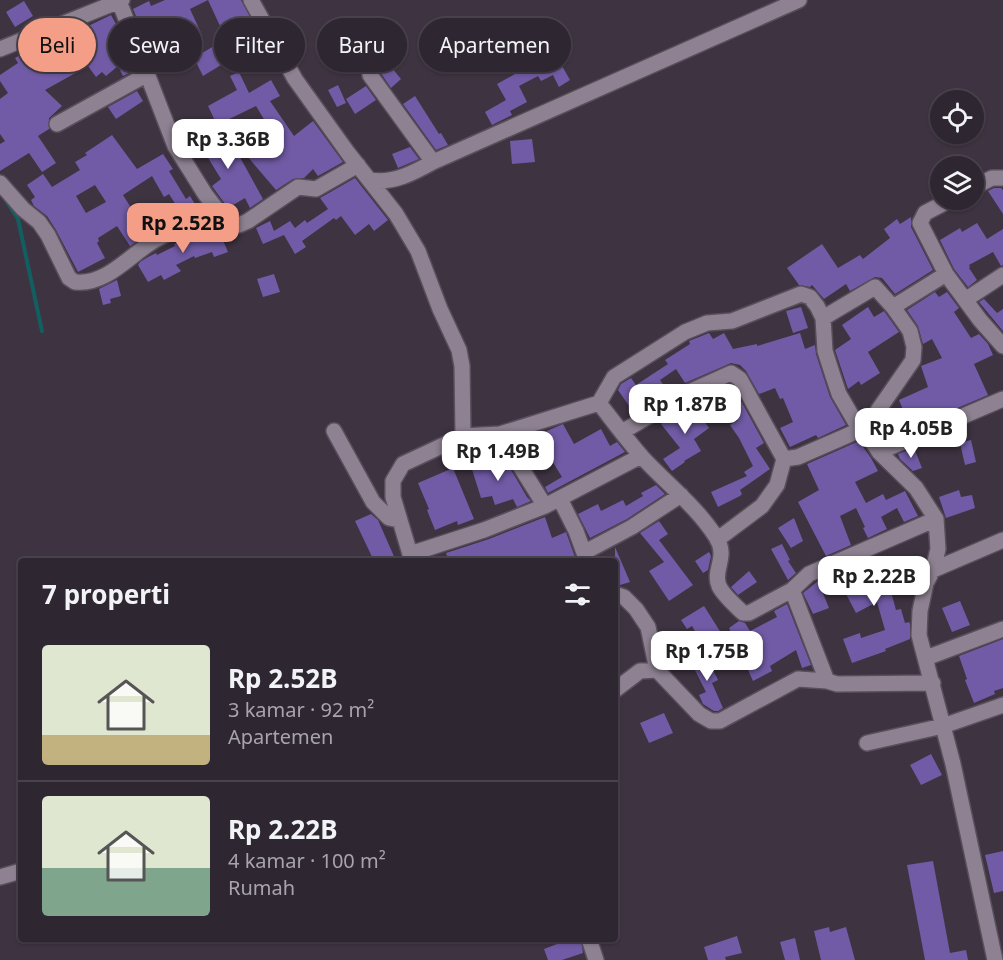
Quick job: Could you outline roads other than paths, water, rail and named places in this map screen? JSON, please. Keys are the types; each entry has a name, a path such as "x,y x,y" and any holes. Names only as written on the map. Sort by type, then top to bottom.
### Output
{"street":[{"path":"0,49 121,0 146,75 175,147 228,224 239,225 248,221 298,187 316,189 358,165"},
{"path":"252,0 295,79 396,214 418,251 440,309 459,350 462,366 463,436"},
{"path":"370,180 388,181 412,174 433,162 799,0"},
{"path":"57,124 146,75"},
{"path":"370,75 433,162"},
{"path":"984,182 992,178 1003,178"},
{"path":"0,183 23,209 39,222 69,278 75,282 92,281 105,275 156,240 217,211"},
{"path":"931,210 921,217 920,223 946,274 1003,346"},
{"path":"892,307 946,274"},
{"path":"965,300 1003,275"},
{"path":"784,459 798,458 864,433 913,360 914,346 910,331 875,287 822,318"},
{"path":"410,558 393,497 393,481 403,464 463,436 500,434 599,404 614,377 685,332 707,323 732,321 801,294 810,297 818,306 822,318 825,351 839,394 864,433 879,452 916,488 936,519 938,549 933,570 926,583 920,611 919,635 933,683 995,960"},
{"path":"622,432 691,391 731,373 740,379 784,459 777,485 762,506 718,539"},
{"path":"879,452 1003,399"},
{"path":"599,404 641,456 681,495 718,539 722,551 717,574 719,587 743,613 749,613 792,590 809,574 936,519"},
{"path":"334,431 373,502 389,518 399,520"},
{"path":"500,434 545,506"},
{"path":"413,558 545,506 641,456"},
{"path":"560,499 586,557 681,495"},
{"path":"933,570 1003,540"},
{"path":"792,590 827,681"},
{"path":"618,595 624,597 636,609 648,627 657,670 699,714 711,721 720,721 798,679 837,684 933,683"},
{"path":"926,658 1003,629"},
{"path":"618,688 640,671 657,670"},
{"path":"867,743 943,726 1003,705"},
{"path":"0,878 18,872"},
{"path":"590,942 596,960"}],"waterway":[{"path":"5,199 18,219 42,331"}]}
